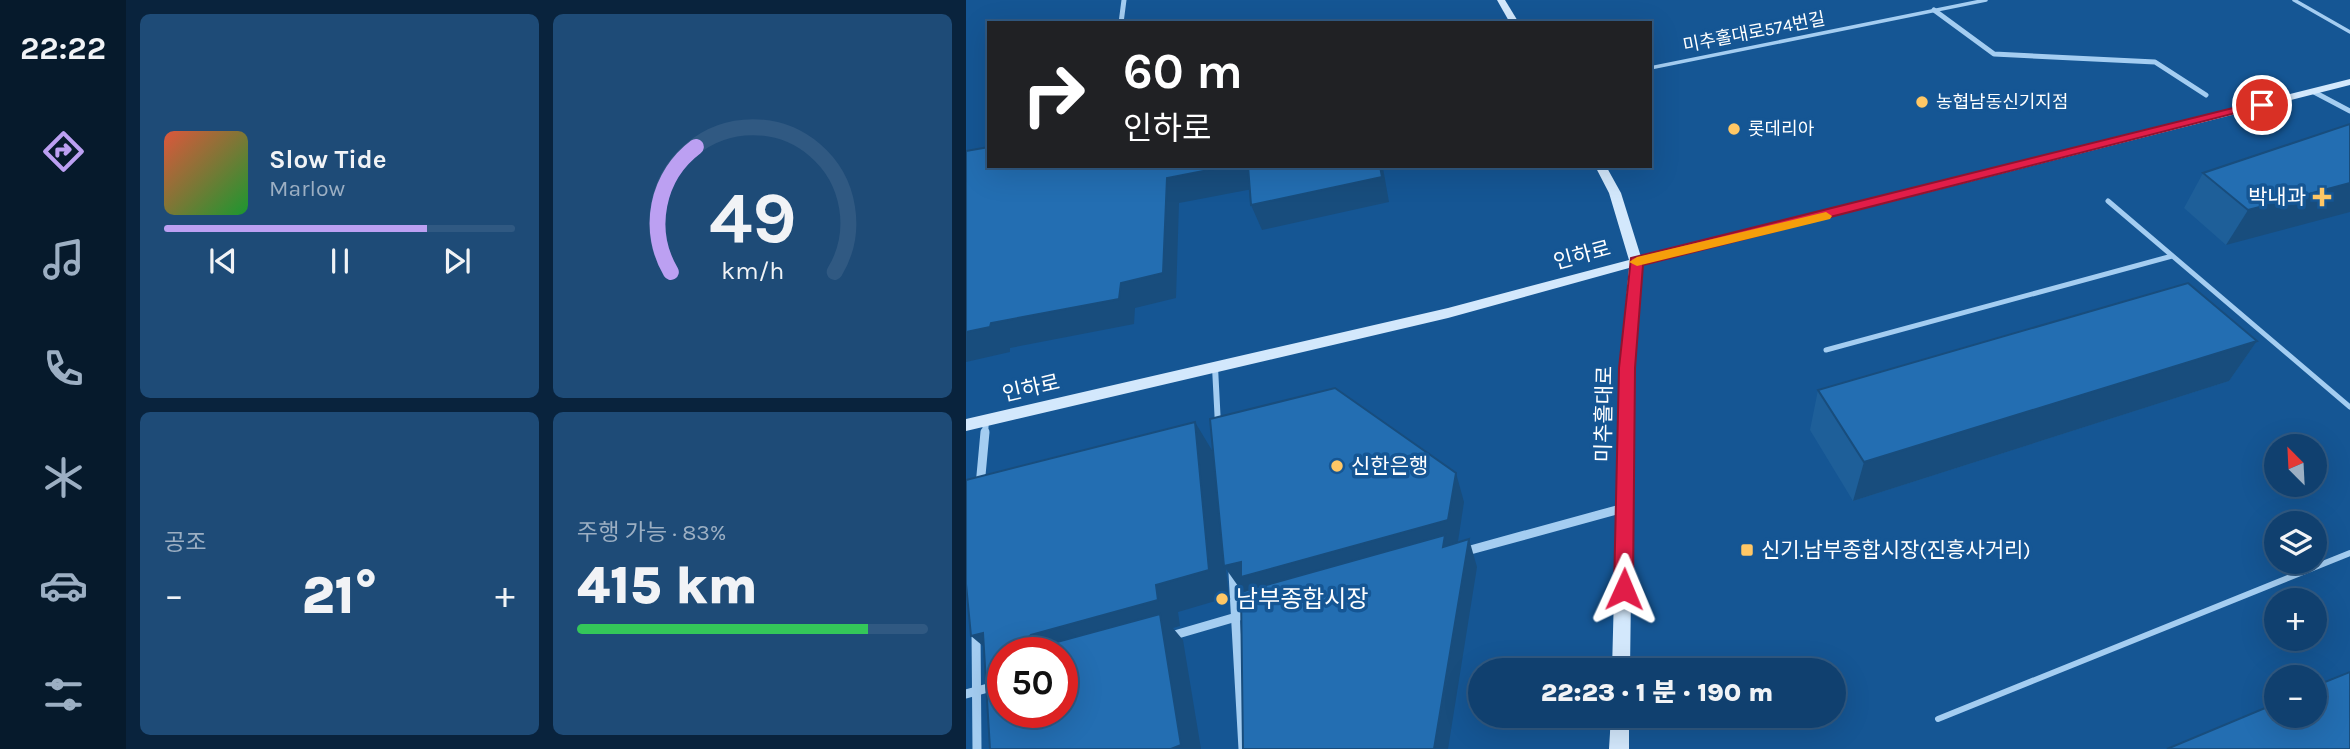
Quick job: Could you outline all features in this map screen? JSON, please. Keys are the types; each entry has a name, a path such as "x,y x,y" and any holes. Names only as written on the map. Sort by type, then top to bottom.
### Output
{"main road":[{"path":"1502,0 1514,21"},
{"name":"인하로","path":"966,425 1448,313 1636,262 2350,82"},
{"name":"미추홀대로","path":"1601,168 1615,193 1636,262 1627,368 1621,658"},
{"path":"1619,749 1620,728"}],"street":[{"path":"1121,21 1124,0"},
{"path":"1934,10 1994,54 2155,62 2206,94"},
{"path":"2314,92 2350,111"},
{"path":"1215,367 1219,441"},
{"name":"인하로","path":"980,496 986,420"},
{"path":"1458,553 1626,508"},
{"path":"1232,563 1238,617 1243,749"},
{"path":"1163,638 1264,609"},
{"path":"976,625 970,693 977,749"},
{"path":"970,693 987,688"}],"lane":[{"name":"미추홀대로574번길","path":"1652,68 1986,0"},
{"path":"2294,0 2350,32"},
{"path":"2108,201 2350,407"},
{"path":"1826,350 2172,256"},
{"path":"1938,719 2350,553"}],"building":[{"path":"2350,124 2350,183 2248,210 2203,173"},
{"path":"987,147 987,168 1219,168 1167,178 1163,273 1121,283 1119,299 991,323 990,327 966,332 966,151"},
{"path":"1248,168 1380,168 1382,177 1251,205"},
{"path":"2188,283 2257,341 1864,462 1818,390"},
{"path":"1335,388 1456,473 1448,520 1241,577 1241,562 1224,566 1210,419"},
{"path":"1195,422 1209,570 1156,585 1158,600 1029,637 987,637 987,699 983,633 971,636 966,584 966,480"},
{"path":"1445,535 1443,547 1469,539 1434,749 1243,749 1241,592"},
{"path":"1160,614 1181,745 1171,749 990,749 989,728 1078,728 1078,637 1075,637"},
{"path":"2350,672 2350,749 2167,749 2264,708 2264,728 2327,728 2327,681"}],"slow traffic":[{"path":"1637,262 1826,216"}],"place":[{"name":"농협남동신기지점","path":"1922,102"},
{"name":"롯데리아","path":"1734,129"},
{"name":"박내과","path":"2322,197"},
{"name":"신한은행","path":"1337,466"},
{"name":"신기.남부종합시장(진흥사거리)","path":"1747,550"},
{"name":"남부종합시장","path":"1222,599"}],"route":[{"path":"1624,589 1627,368 1636,262 2262,105"}]}
